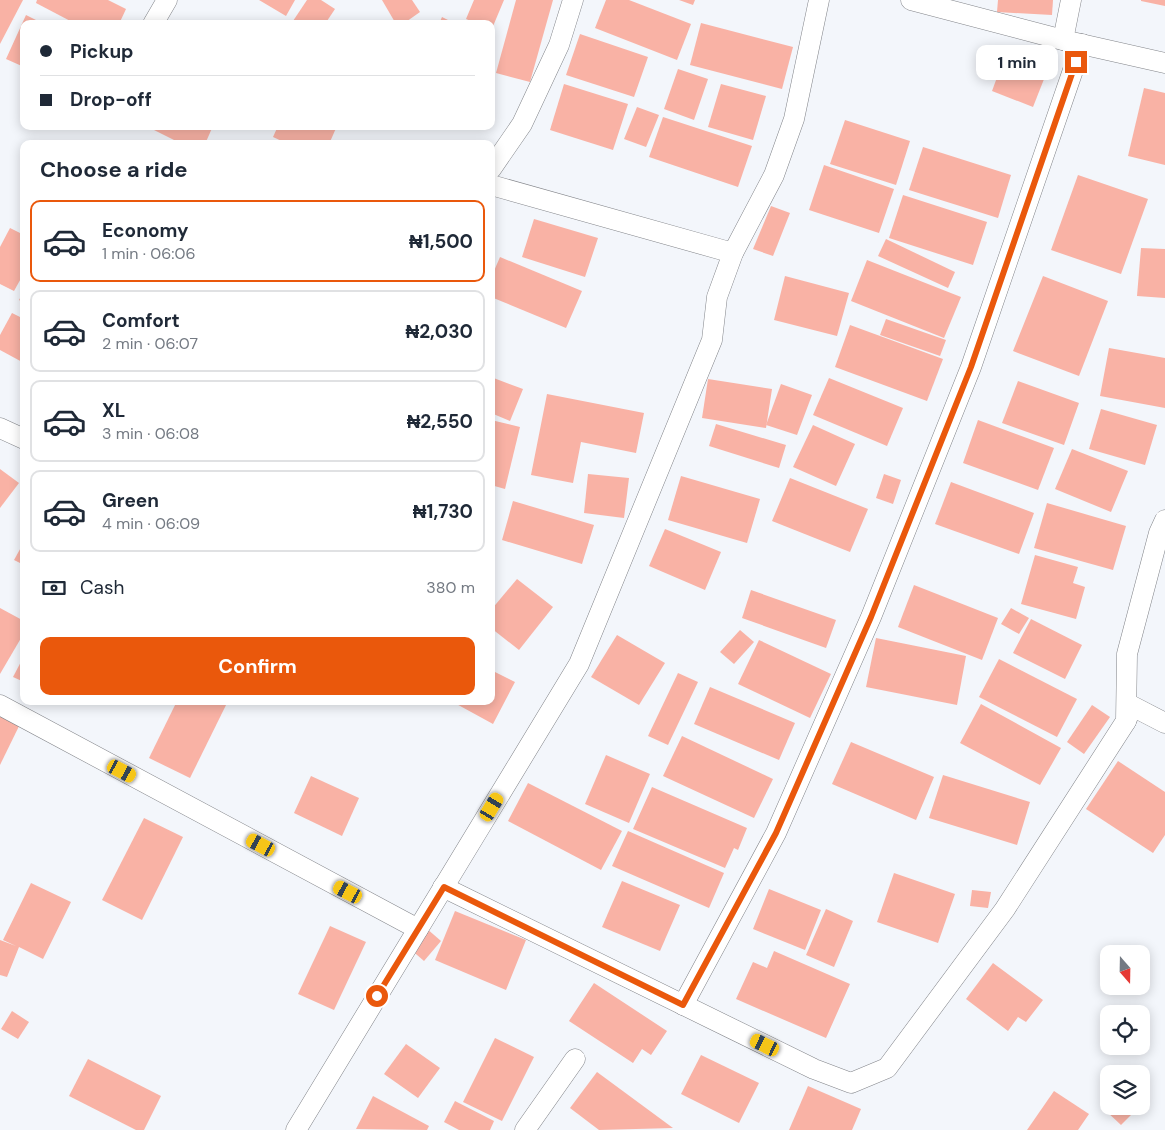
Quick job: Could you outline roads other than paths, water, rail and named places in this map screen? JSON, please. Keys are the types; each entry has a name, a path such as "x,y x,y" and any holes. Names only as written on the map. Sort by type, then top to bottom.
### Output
{"street":[{"path":"155,20 167,0"},
{"path":"495,163 522,124 559,45 573,0"},
{"path":"296,1130 579,664 712,340 717,297 733,252 774,175 794,119 819,0"},
{"path":"911,0 1063,40 1165,63"},
{"path":"1063,40 1071,0"},
{"path":"683,1005 776,833 871,617 971,367 1082,44"},
{"path":"495,186 733,252"},
{"path":"0,428 20,437"},
{"path":"1126,721 1127,654 1159,533 1165,520"},
{"path":"0,706 418,929"},
{"path":"444,887 814,1069 851,1083 887,1068 1005,909 1126,721 1132,706 1165,723"},
{"path":"525,1130 575,1058"}]}
